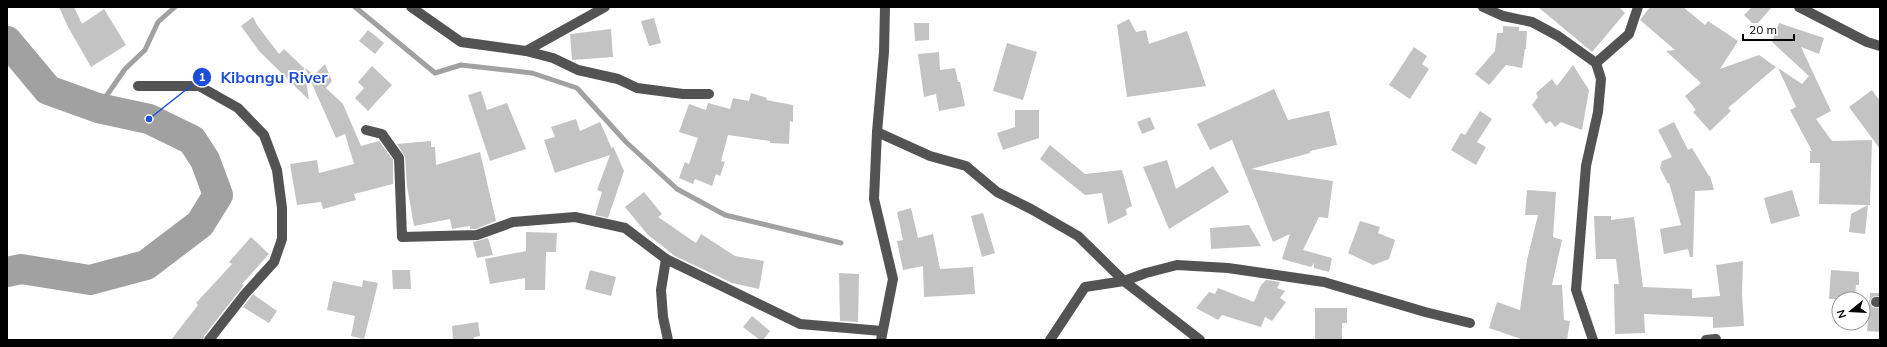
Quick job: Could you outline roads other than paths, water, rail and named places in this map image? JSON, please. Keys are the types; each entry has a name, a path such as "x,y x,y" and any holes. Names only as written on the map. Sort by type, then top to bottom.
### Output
{"street":[{"path":"411,7 461,42 526,51 553,58 578,70 618,79 637,88 683,94 709,94"},
{"path":"526,51 605,7"},
{"path":"366,130 382,134 399,158 402,237 477,235 513,222 575,217 625,228 666,259 800,324 881,336 893,279 874,198 877,132 884,52 885,7"},
{"path":"1483,7 1503,16 1532,22 1558,36 1596,63 1601,79 1598,112 1586,166 1576,290 1594,340"},
{"path":"1596,63 1629,34 1638,7"},
{"path":"1798,7 1867,42 1880,46"},
{"path":"138,86 199,86 238,108 264,135 277,170 282,208 282,239 274,262 209,340"},
{"path":"877,132 930,156 966,166 997,192 1031,209 1078,236 1124,281 1200,340"},
{"path":"666,259 661,290 663,317 668,340"},
{"path":"1050,340 1085,287 1124,281 1146,273 1177,265 1228,268 1324,282 1425,312 1470,323"}],"waterway":[{"path":"98,108 125,69 145,50 158,22 175,7"},
{"path":"355,7 435,73 461,65 532,73 577,88 626,142 677,189 725,215 841,243"},
{"path":"7,41 48,90 98,108 149,119 192,140 205,160 218,195 200,224 146,265 90,280 21,269 7,272"}],"place":[{"name":"Kibangu River","path":"149,119"}]}
